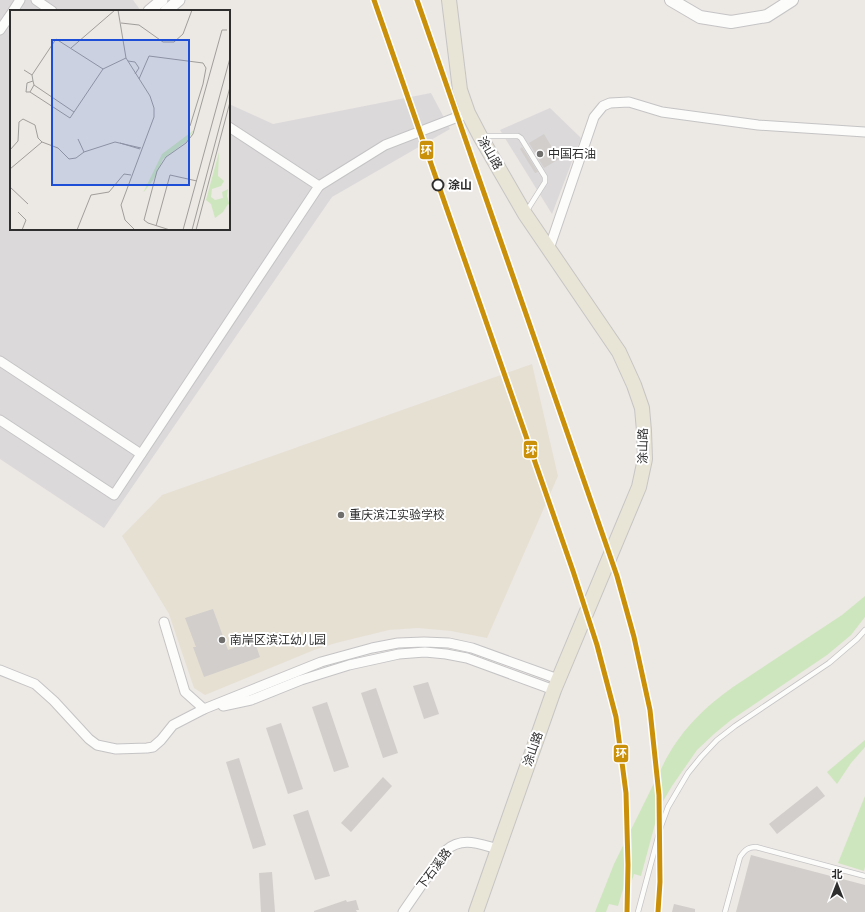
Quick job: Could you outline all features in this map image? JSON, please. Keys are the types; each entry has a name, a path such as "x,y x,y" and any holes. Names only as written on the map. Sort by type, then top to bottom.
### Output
{"main road":[{"name":"涂山路","path":"449,0 460,90 468,113 525,214 619,352 634,385 642,408 645,460 639,487 556,684 476,912"},
{"path":"672,0 700,17 732,22 767,16 792,0"}],"street":[{"path":"14,10 20,0"},
{"path":"36,0 51,10"},
{"path":"151,10 162,0"},
{"path":"167,10 179,0"},
{"path":"0,30 10,15"},
{"path":"549,249 594,117 603,106 610,103 629,102 662,112 758,124 865,132"},
{"path":"0,420 114,495 319,186 385,145 468,113"},
{"path":"230,128 319,186"},
{"path":"0,361 141,454"},
{"path":"164,622 185,692 204,709"},
{"path":"0,670 35,684 54,701 88,739 97,745 116,749 153,747 161,740 173,725 204,709 251,700 307,678 349,664 399,654 425,652 467,658 556,684"},
{"name":"下石溪路","path":"403,912 445,851 451,846 457,843 471,842 498,849"}],"lane":[{"path":"480,136 518,136 521,138 545,177 545,182 525,214"},
{"path":"638,912 661,826 668,807 685,779 701,757 717,740 734,726 829,663 857,639 865,630"},
{"path":"725,912 740,857 749,847 756,847 865,876"}],"shaded area":[{"path":"0,0 133,0 140,10 10,10 10,230 230,230 230,104 273,124 431,93 450,129 332,197 104,528 0,459"},
{"path":"550,108 581,138 552,214 500,130"},
{"name":"重庆滨江实验学校","path":"532,364 558,476 487,638 451,631 418,628 389,630 314,650 205,695 194,688 169,614 122,536 162,495"}],"green space":[{"path":"865,596 865,617 851,635 827,655 731,720 697,750 662,803 641,876 634,874 630,887 624,886 618,906 609,904 606,912 595,912 614,864 666,759 687,728 695,719 733,687 842,615"},
{"path":"865,740 865,747 851,763 837,784 827,772"},
{"path":"865,796 865,867 864,871 838,863"}],"building":[{"name":"中国石油","path":"544,134 559,159 544,168 529,143"},
{"path":"522,147 538,172 535,173 520,149"},
{"path":"213,609 228,650 254,640 260,657 204,677 193,647 196,647 185,618"},
{"path":"428,682 439,714 424,719 413,686"},
{"path":"376,688 398,753 383,758 361,693"},
{"path":"327,702 349,767 334,772 312,707"},
{"path":"281,723 303,789 288,794 266,728"},
{"path":"239,758 266,845 253,849 226,762"},
{"path":"383,777 392,786 351,832 341,823"},
{"path":"817,786 825,796 777,834 769,824"},
{"path":"308,810 330,876 315,880 293,815"},
{"path":"751,855 865,885 865,912 736,912"},
{"path":"272,872 275,912 261,912 259,873"},
{"path":"346,900 347,902 356,900 359,910 356,910 357,912 314,912 314,911"},
{"path":"674,904 695,909 695,912 672,912"}],"transit line":[{"name":"环","path":"374,0 573,571 597,645 616,717 626,793 628,865 627,912"},
{"name":"环","path":"417,0 617,576 634,637 650,710 659,795 660,882 658,912"}],"place":[{"name":"中国石油","path":"540,154"},
{"name":"涂山","path":"438,185"},
{"name":"重庆滨江实验学校","path":"341,515"},
{"name":"南岸区滨江幼儿园","path":"222,640"}]}
